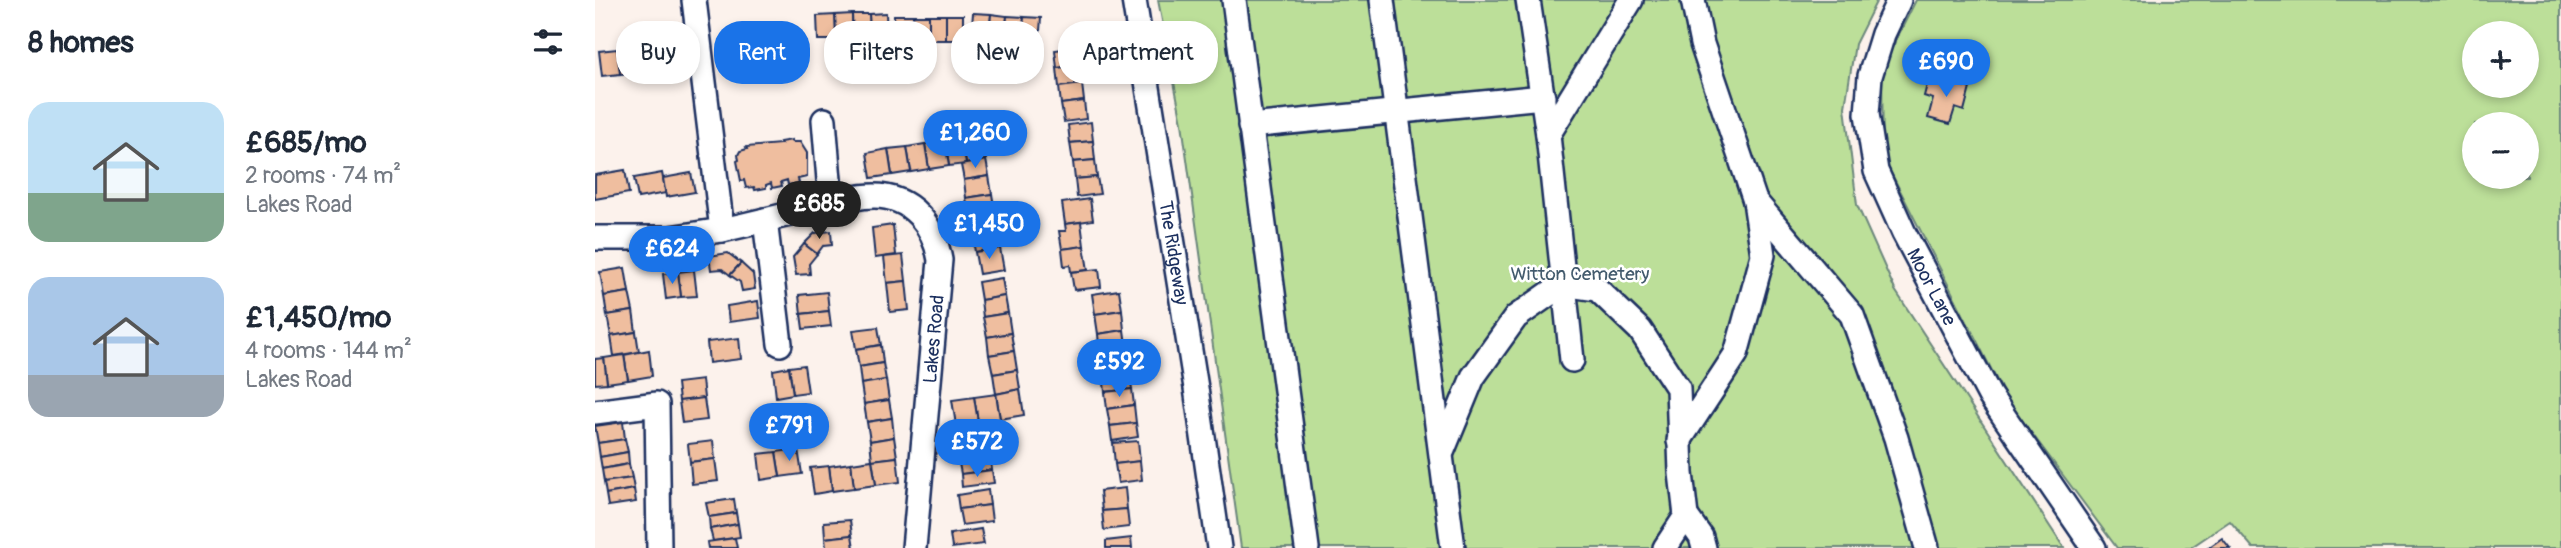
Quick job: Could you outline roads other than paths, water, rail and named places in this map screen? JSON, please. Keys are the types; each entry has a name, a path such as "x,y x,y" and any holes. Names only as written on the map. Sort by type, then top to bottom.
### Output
{"street":[{"path":"694,0 722,230"},
{"name":"The Ridgeway","path":"1134,0 1219,548"},
{"path":"1234,0 1307,548"},
{"path":"1382,0 1453,548"},
{"path":"1528,0 1548,135 1572,360"},
{"path":"1548,135 1631,0"},
{"path":"1679,442 1736,354 1763,255 1755,201 1702,44 1693,0"},
{"name":"Moor Lane","path":"1899,0 1883,34 1870,76 1867,114 1875,171 1903,233 1990,396 2094,548"},
{"path":"1250,126 1543,97"},
{"path":"824,120 831,204"},
{"name":"Lakes Road","path":"595,238 669,238 722,230 877,195 905,204 921,216 937,242 939,273 914,548"},
{"path":"1755,201 1852,315 1896,438 1927,548"},
{"path":"765,220 780,344"},
{"path":"1442,453 1473,377 1516,317 1563,284 1597,289 1640,330 1678,388 1679,442 1686,516 1701,537 1705,548"},
{"path":"595,412 657,404 659,548"},
{"path":"1665,548 1686,516"}],"park label":[{"name":"Witton Cemetery","path":"1580,273"}]}
